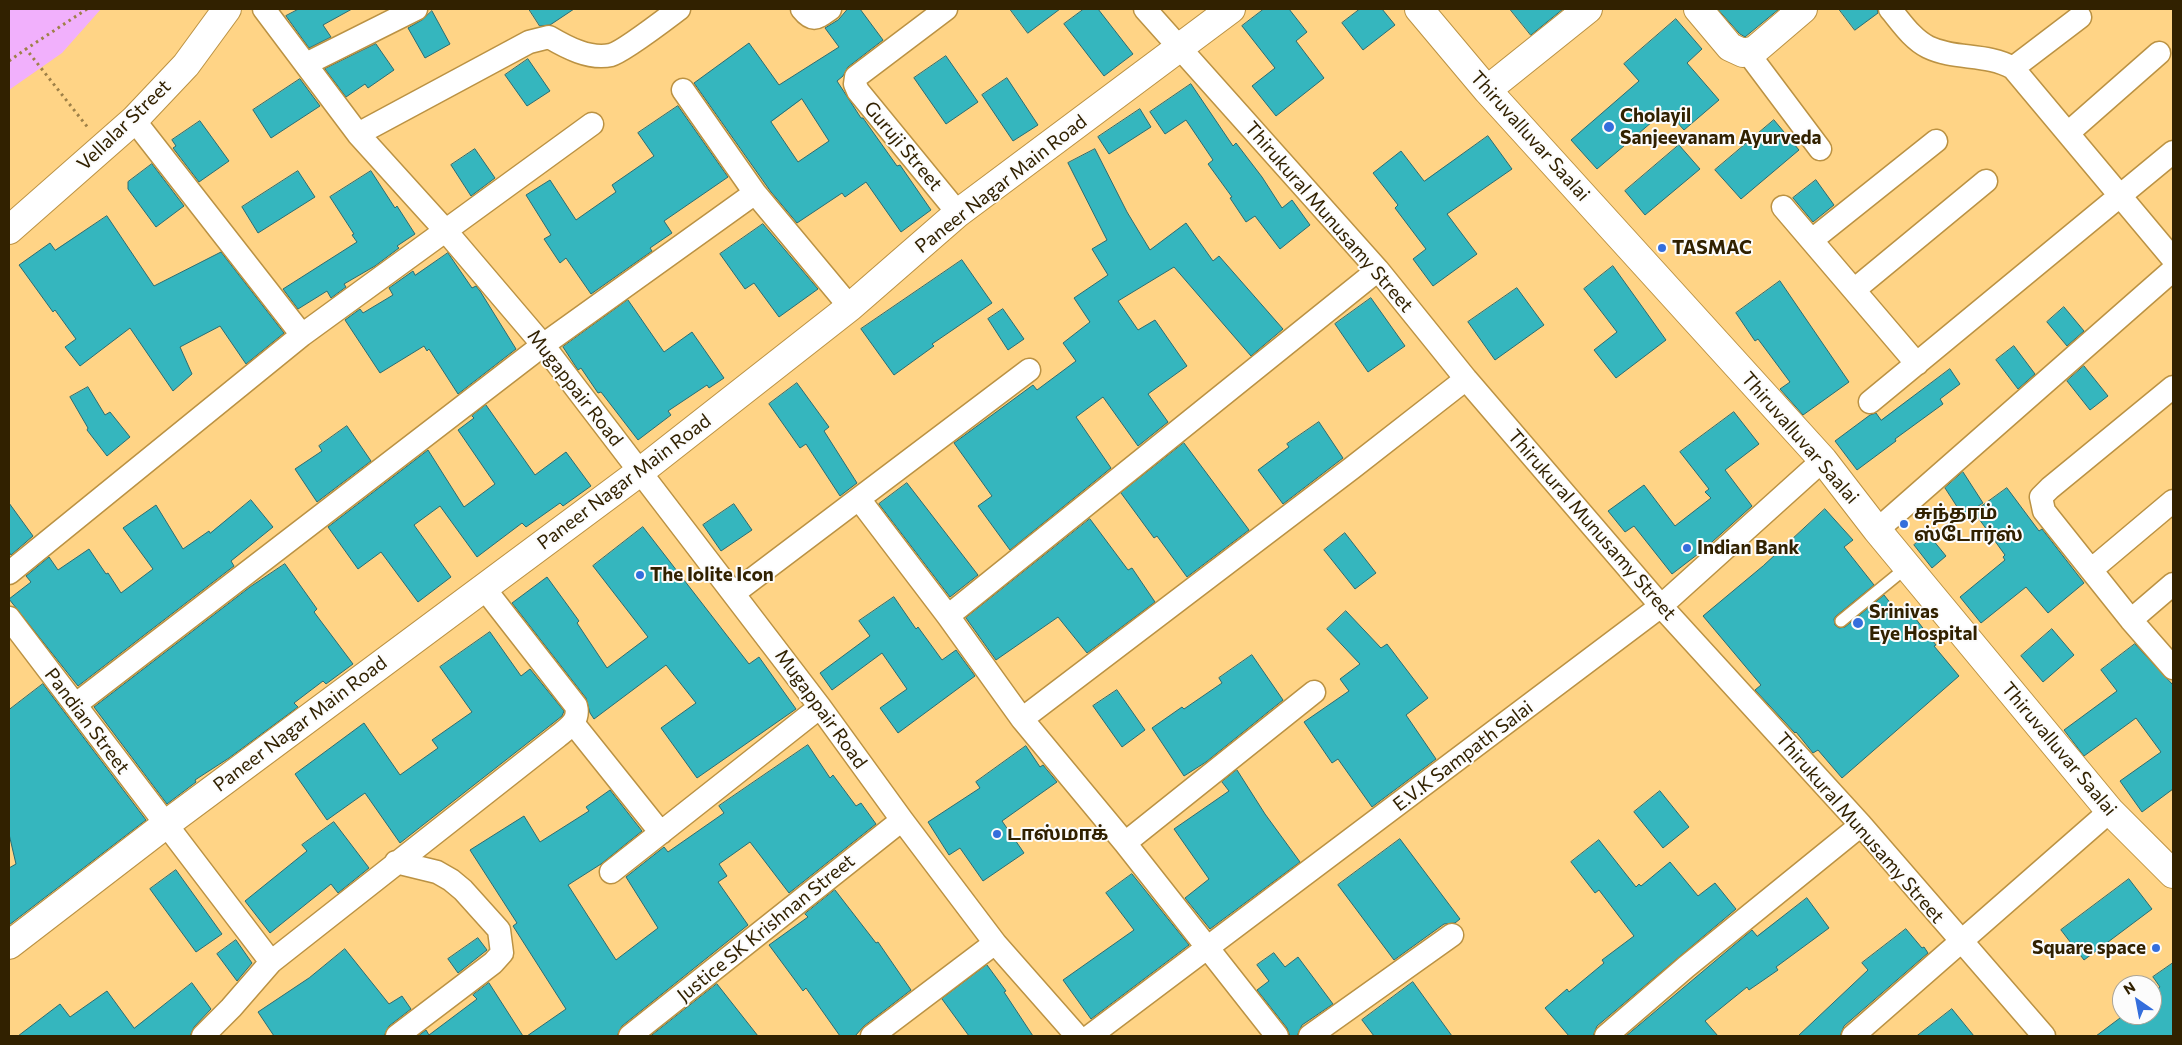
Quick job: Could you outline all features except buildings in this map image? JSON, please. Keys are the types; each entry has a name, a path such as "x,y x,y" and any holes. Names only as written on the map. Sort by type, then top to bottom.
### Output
{"street":[{"name":"Vellalar Street","path":"9,230 134,120 186,65 227,9"},
{"name":"Mugappair Road","path":"264,9 358,134 445,230 543,345 734,593 995,942 1077,1036"},
{"path":"306,64 416,9"},
{"path":"358,134 529,42 549,37 567,47 592,55 612,55 679,9"},
{"path":"802,9 808,16 818,18 830,9"},
{"name":"Thirukural Munusamy Street","path":"1145,9 1378,270 1466,379 1660,606 1861,825 2044,1036"},
{"name":"Paneer Nagar Main Road","path":"9,945 165,825 641,471 850,307 958,212 1231,9"},
{"name":"Thiruvalluvar Saalai","path":"1419,9 1486,90 1823,460 1876,530 2110,811 2173,874"},
{"path":"1486,90 1588,9"},
{"path":"1698,9 1730,47 1738,52 1748,53 1755,50 1803,9"},
{"path":"1890,9 1911,33 1927,46 1950,54 2003,62 2013,68 2173,259"},
{"name":"Guruji Street","path":"946,10 856,77 855,84 958,212"},
{"path":"2013,68 2080,17"},
{"path":"1748,53 1820,149"},
{"path":"2068,133 2159,53"},
{"path":"683,90 755,193 850,307"},
{"path":"134,120 302,335"},
{"path":"9,573 302,335 592,124"},
{"path":"1812,240 1936,140"},
{"path":"1870,402 2173,152"},
{"path":"1854,290 1986,181"},
{"path":"75,705 543,345 755,193"},
{"path":"1783,207 1916,364"},
{"path":"948,616 1378,270"},
{"path":"1876,530 2173,270"},
{"path":"734,593 1029,370"},
{"path":"1022,719 1466,379"},
{"path":"2173,387 2041,497 2044,511 2131,620 2173,668"},
{"name":"E.V.K Sampath Salai","path":"1090,1036 1660,606 1823,460"},
{"path":"859,499 948,616 1022,719 1125,843 1277,1036"},
{"path":"2091,570 2173,501"},
{"path":"2131,620 2173,584"},
{"path":"203,1036 231,1008 271,962 573,723 577,717 576,706 484,588"},
{"name":"Pandian Street","path":"9,618 271,962"},
{"path":"1125,843 1314,692"},
{"path":"611,872 820,707"},
{"path":"573,723 661,833"},
{"path":"1863,1033 1961,942 2110,811"},
{"name":"Justice SK Krishnan Street","path":"630,1036 902,820"},
{"path":"1606,1036 1686,967 1861,825"},
{"path":"396,862 437,872 463,890 499,930 502,952 493,963 398,1036"},
{"path":"1310,1036 1452,935"},
{"path":"872,1036 995,942"}],"lane":[{"path":"1841,622 1907,567"}],"path":[{"path":"9,61 87,9"},
{"path":"26,49 103,147"}],"shaded area":[{"path":"9,9 101,9 62,53 9,90"}],"place":[{"name":"Cholayil Sanjeevanam Ayurveda","path":"1609,127"},
{"name":"TASMAC","path":"1662,248"},
{"name":"சுந்தரம் ஸ்டோர்ஸ்","path":"1904,524"},
{"name":"Indian Bank","path":"1687,548"},
{"name":"The Iolite Icon","path":"640,575"},
{"name":"Srinivas Eye Hospital","path":"1858,623"},
{"name":"டாஸ்மாக்","path":"997,834"},
{"name":"Square space","path":"2156,948"}]}
